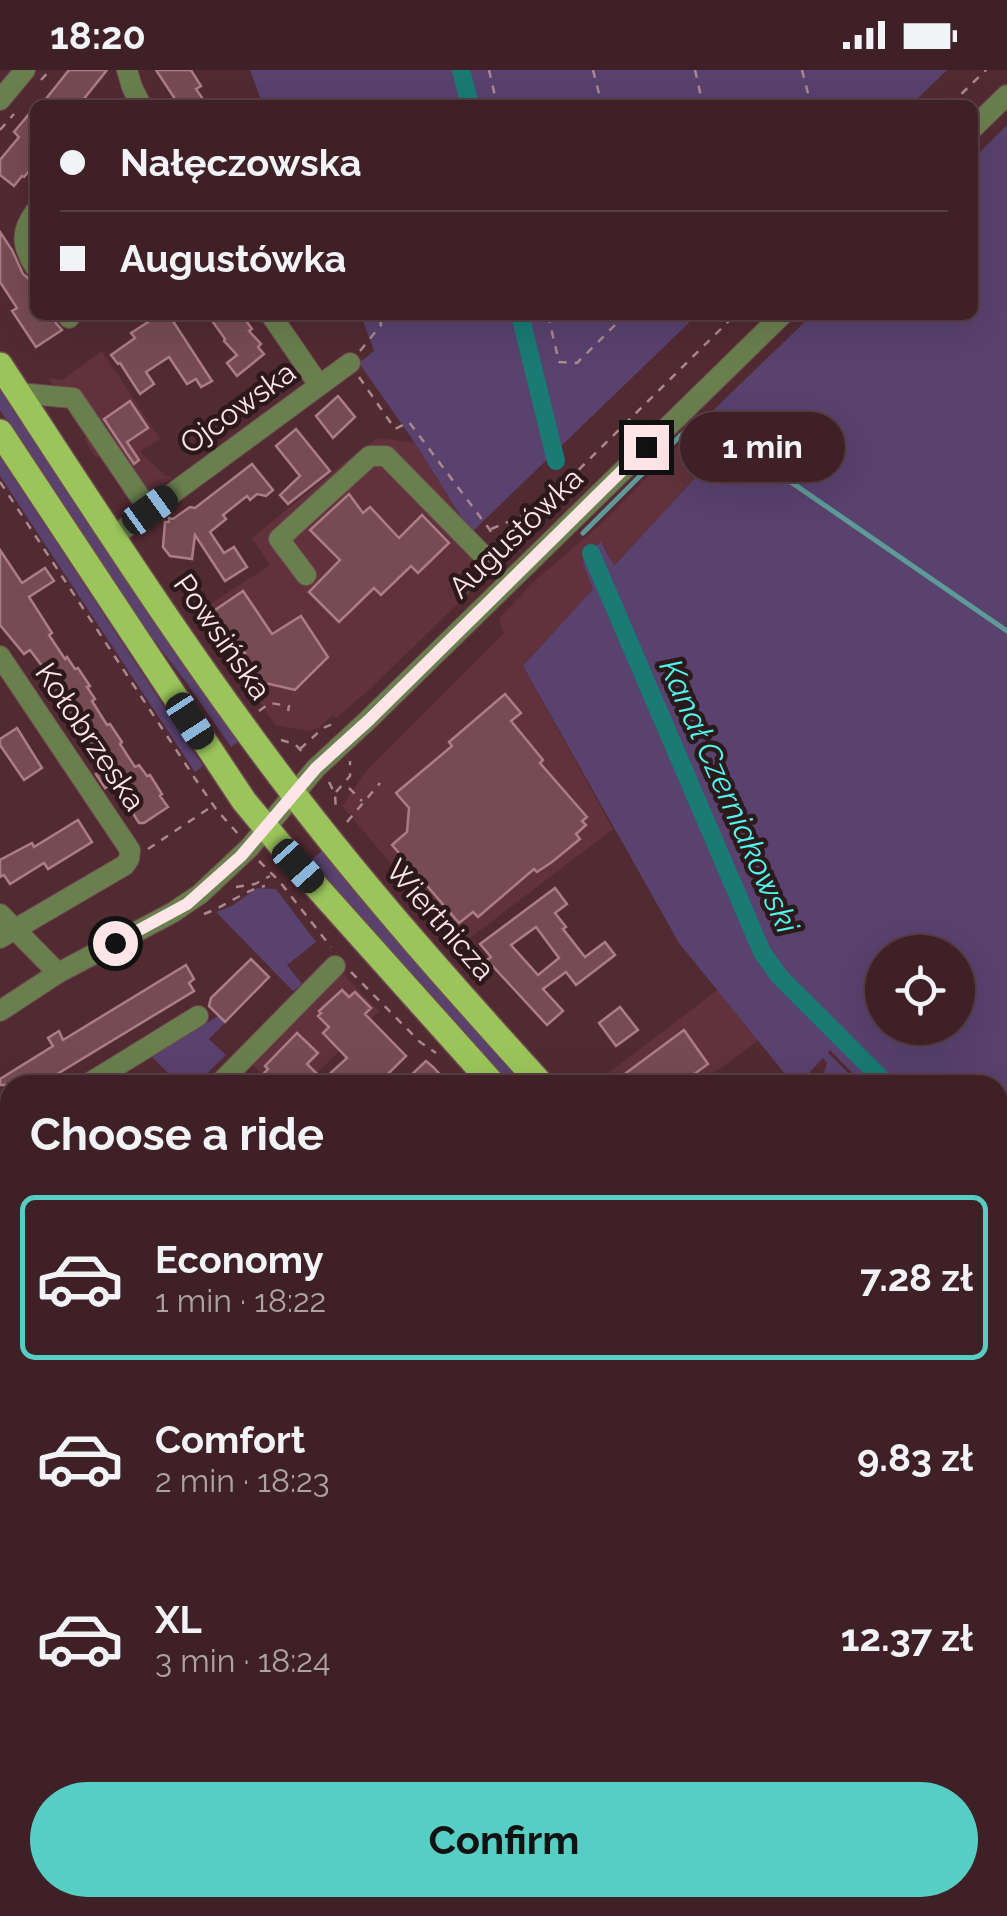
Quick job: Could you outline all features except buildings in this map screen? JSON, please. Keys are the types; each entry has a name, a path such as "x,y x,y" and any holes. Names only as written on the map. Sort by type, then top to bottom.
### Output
{"main road":[{"name":"Powsińska","path":"0,365 113,537 294,794"},
{"path":"0,432 226,776 266,828 485,1075"},
{"name":"Wiertnicza","path":"294,794 382,905 533,1075"}],"street":[{"path":"0,100 25,70"},
{"path":"978,123 1007,95"},
{"path":"30,220 22,241 30,260"},
{"path":"275,320 319,385"},
{"name":"Augustówka","path":"0,1012 58,973 187,904 241,856 316,768 777,320"},
{"name":"Ojcowska","path":"113,537 350,363"},
{"path":"18,393 73,398 150,510"},
{"path":"306,575 278,539 370,456 386,456 482,554"},
{"name":"Kołobrzeska","path":"0,656 130,855"},
{"path":"8,933 125,865 130,855"},
{"path":"0,914 8,933 58,973"},
{"path":"229,1075 342,968"},
{"path":"102,1075 198,1016"}],"path":[{"path":"489,70 497,100"},
{"path":"593,70 601,100"},
{"path":"695,70 702,100"},
{"path":"802,70 810,100"},
{"path":"955,100 986,70"},
{"path":"380,320 381,325 350,363 396,430 409,422 490,530 498,554 730,320"},
{"path":"549,320 562,364 577,363 621,320"},
{"path":"0,482 196,780 235,830"},
{"path":"490,530 539,509"},
{"path":"259,711 270,703 289,706 288,711"},
{"path":"277,740 295,744 302,752"},
{"path":"335,794 351,771 346,741"},
{"path":"347,822 380,783"},
{"path":"330,784 335,794 335,819"},
{"path":"349,788 362,802"},
{"path":"130,855 208,810"},
{"path":"262,866 280,882 329,944"},
{"path":"236,887 255,884 272,875"},
{"path":"342,968 436,1053"}],"shaded area":[{"path":"250,70 947,70 916,100 261,100"},
{"path":"1007,125 1007,1075 854,1075 830,1050 828,1053 850,1075 823,1075 827,1063 823,1058 807,1075 786,1075 679,943 523,666 593,589 583,564 584,556 601,542 614,566 718,453 714,439 699,424 807,320 978,320 978,154"},
{"path":"692,320 471,533 359,363 374,351 363,321"},
{"path":"102,351 160,439 140,452 172,478 130,508 101,455 96,458 84,439 89,436 48,378 62,380"},
{"path":"0,387 238,742 231,747 132,611 0,410"},
{"path":"699,424 714,440 718,453 613,567 605,546 583,564 593,589 523,666 613,829 461,945 342,806 368,769 504,633 500,617 604,521"},
{"path":"378,438 415,443 471,533 500,563 336,718 333,715 318,728 306,731 275,725 198,612 270,565 252,538"},
{"path":"0,457 203,766 195,772 0,476"},
{"path":"322,851 516,1075 502,1075 310,861"},
{"path":"257,888 276,889 316,942 287,965 302,984 293,991 216,912"},
{"path":"341,972 379,1011 315,1075 263,1075 252,1065"},
{"path":"717,990 759,1040 711,1075 606,1075"},
{"path":"218,1016 225,1023 209,1039 226,1055 205,1075 170,1075 152,1057"}],"waterway":[{"name":"Kanał Czerniakowski","path":"461,70 469,100"},
{"name":"Kanał Czerniakowski","path":"521,320 556,461"},
{"path":"583,533 698,418 1007,631"},
{"name":"Kanał Czerniakowski","path":"591,553 762,952 779,976 878,1075"}],"route":[{"path":"115,943 187,904 241,856 316,768 646,447"}]}
